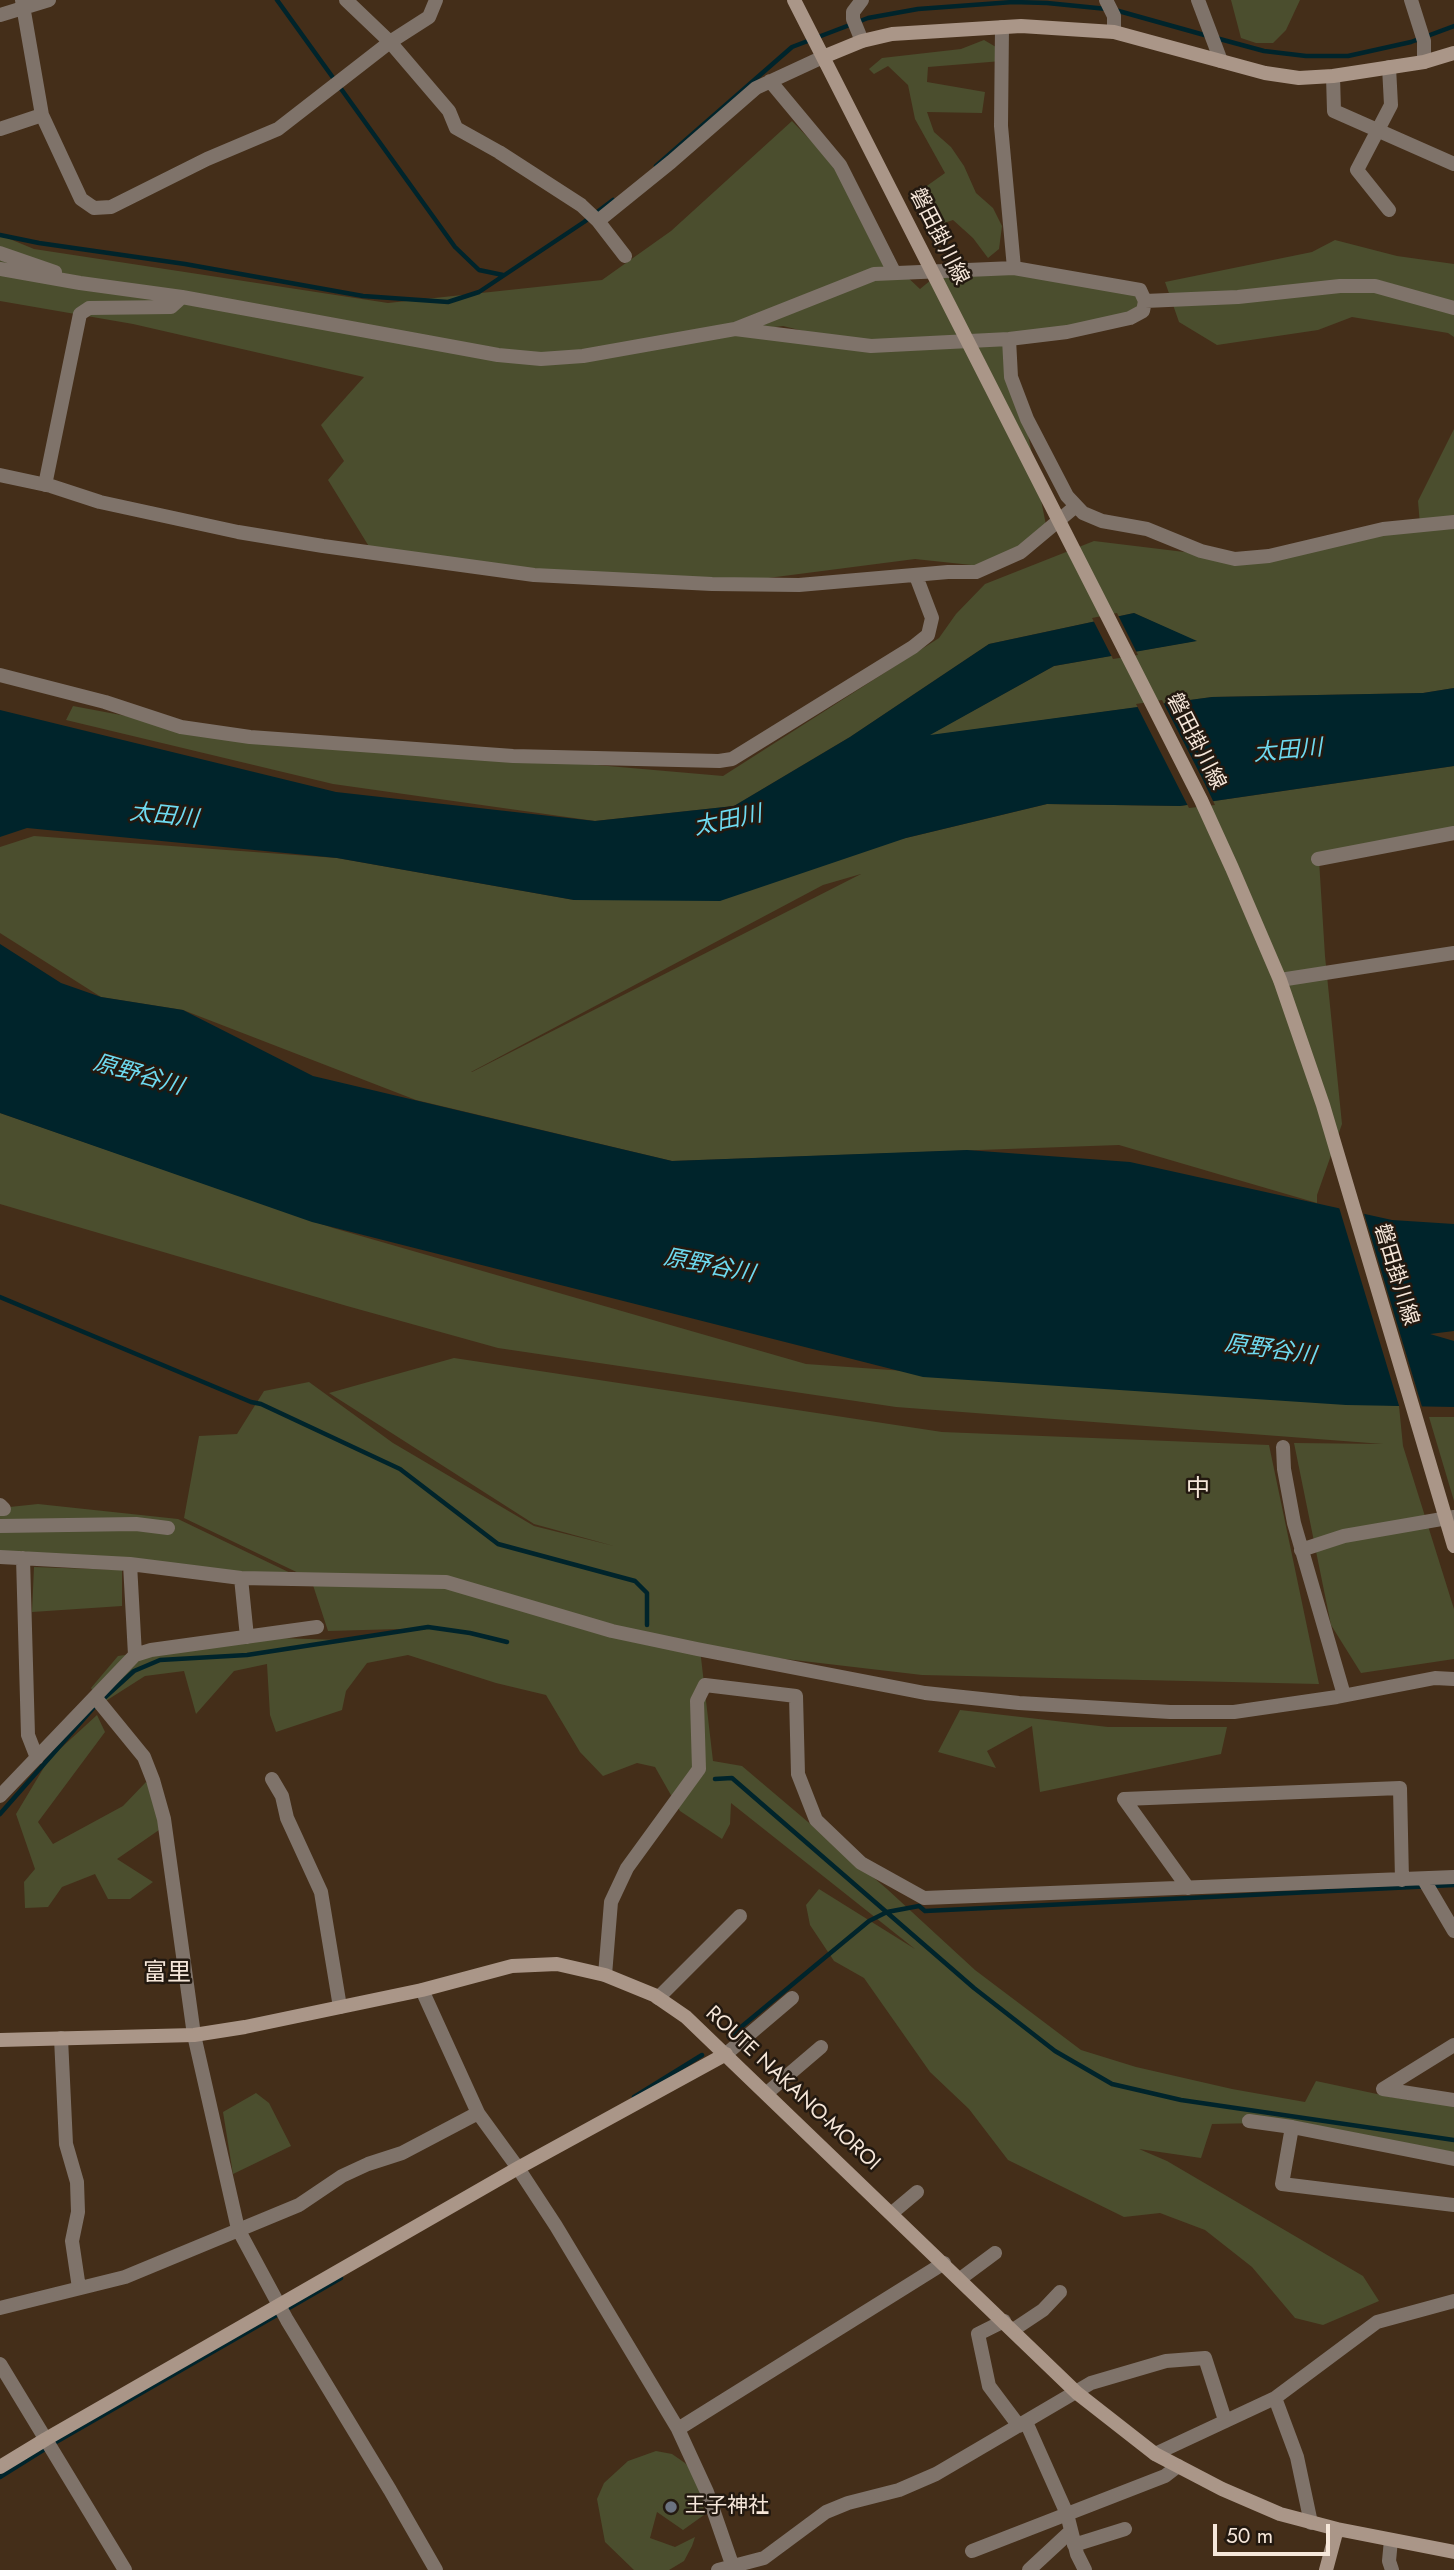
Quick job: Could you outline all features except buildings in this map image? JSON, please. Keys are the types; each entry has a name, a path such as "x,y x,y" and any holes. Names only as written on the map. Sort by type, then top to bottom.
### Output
{"main road":[{"name":"磐田掛川線","path":"794,0 1202,800 1280,980 1326,1118 1454,1546"},
{"path":"823,57 862,41 891,34 1002,27 1066,27 1114,33 1265,73 1299,78 1334,76 1423,62 1454,53"},
{"name":"ROUTE NAKANO-MOROI","path":"0,2040 194,2035 422,1990 513,1966 556,1964 605,1975 658,1998 686,2018 1077,2393 1155,2454 1222,2489 1280,2514 1337,2529 1454,2552"},
{"path":"0,2468 519,2168 726,2054"},
{"path":"1326,2570 1337,2529"}],"street":[{"path":"0,15 23,4 49,0"},
{"path":"346,0 390,42 449,111 456,128 499,152 581,205 625,256"},
{"path":"23,4 42,115 81,199 94,208 111,207 207,159 278,129 390,42 429,17 436,0"},
{"path":"862,0 853,12 862,41"},
{"path":"1106,0 1114,16 1114,33"},
{"path":"1198,0 1222,61"},
{"path":"1411,0 1424,41 1423,62"},
{"path":"1002,27 1001,126 1014,268"},
{"path":"598,222 756,88 823,57"},
{"path":"1388,67 1391,105 1357,170 1389,210"},
{"path":"1334,76 1334,111 1454,164"},
{"path":"770,81 840,165 894,272"},
{"path":"0,129 42,115"},
{"path":"0,253 57,272 80,284"},
{"path":"0,269 80,284 182,298 468,350 541,359 583,356 735,329 874,274 894,272 918,274 1014,268 1140,290 1145,301 1143,311 1130,318 1068,332 1009,339 871,346 735,329"},
{"path":"1145,301 1238,297 1340,286 1375,286 1454,308"},
{"path":"46,485 80,314 89,308 171,307 182,298"},
{"path":"1009,339 1010,377 1027,419 1067,496 1083,513 1102,521 1147,529 1201,551 1235,559 1269,556 1383,529 1454,522"},
{"path":"0,475 46,485 100,502 238,532 323,546 534,575 712,584 799,585 976,572 1021,552 1076,506"},
{"path":"0,675 105,702 181,727 245,737 513,756 719,761 732,759 928,635 932,618 916,576"},
{"path":"1318,859 1454,834"},
{"path":"1280,980 1454,953"},
{"path":"1283,1447 1284,1469 1301,1550 1344,1695"},
{"path":"1301,1550 1344,1536 1454,1517"},
{"path":"0,1526 136,1524 167,1528"},
{"path":"0,1557 130,1564 241,1578 446,1582 612,1631 925,1693 1005,1702 1170,1712 1234,1712 1435,1678 1454,1679"},
{"path":"23,1558 28,1735 37,1758"},
{"path":"130,1564 135,1655"},
{"path":"241,1578 247,1637"},
{"path":"0,1796 98,1700 135,1655 151,1650 317,1627"},
{"path":"605,1975 611,1902 627,1868 699,1769 697,1701 705,1685 796,1696 798,1774 816,1820 861,1863 924,1898 1454,1877"},
{"path":"98,1700 144,1757 164,1819 194,2035 238,2229 279,2306 436,2570"},
{"path":"272,1779 282,1796 287,1818 321,1892 340,2007"},
{"path":"1188,1888 1124,1798 1400,1788 1402,1880"},
{"path":"1424,1880 1454,1931"},
{"path":"658,1998 740,1916"},
{"path":"422,1990 478,2113 519,2168 678,2429 707,2492 728,2569 764,2558 825,2512 899,2490 936,2474 1091,2383 1166,2361 1205,2358 1225,2420"},
{"path":"726,2054 792,1998"},
{"path":"61,2038 66,2144 77,2182 78,2212 72,2241 79,2288"},
{"path":"1454,2045 1383,2089 1454,2100"},
{"path":"767,2093 821,2047"},
{"path":"0,2308 125,2277 299,2204 342,2176 368,2164 402,2154 478,2113"},
{"path":"1249,2121 1454,2158"},
{"path":"1292,2127 1282,2184 1454,2205"},
{"path":"892,2213 916,2192"},
{"path":"960,2278 995,2253"},
{"path":"678,2429 944,2263"},
{"path":"1060,2292 1043,2310 1009,2326 978,2334 989,2385 1022,2424 1067,2514 1085,2570"},
{"path":"1155,2454 1275,2398 1377,2322 1454,2301"},
{"path":"0,2364 125,2570"},
{"path":"1275,2398 1297,2457 1311,2523"},
{"path":"972,2551 1165,2476 1178,2466"},
{"path":"1029,2570 1073,2538 1125,2529"},
{"path":"1391,2540 1389,2561 1392,2570"}],"green space":[{"path":"1231,0 1300,0 1286,30 1273,43 1256,43 1241,38"},
{"path":"984,40 996,47 1002,61 928,67 927,82 985,92 982,113 927,112 934,132 951,147 964,166 976,193 993,208 1002,226 999,249 988,258 973,238 953,220 932,227 914,195 945,173 915,119 908,85 888,66 874,74 869,69 882,58 961,49"},
{"path":"792,121 847,178 887,258 920,289 954,261 1140,290 1143,311 1009,339 1047,530 990,567 915,559 768,578 626,580 373,553 328,480 344,461 321,425 364,377 133,324 0,301 0,235 34,249 388,303 602,280 671,231","holes":["783,326 840,340 757,331 666,341"]},
{"path":"1335,240 1397,256 1454,264 1454,337 1448,333 1352,317 1318,330 1217,345 1179,322 1165,282 1312,252"},
{"path":"1454,429 1454,518 1420,525 1418,501"},
{"path":"1454,522 1454,688 1423,693 1212,697 927,736 1054,666 1195,641 1134,613 989,644 850,737 734,806 595,821 333,784 66,720 73,706 206,731 723,776 939,638 956,614 985,584 1094,541 1242,559"},
{"path":"1454,766 1454,828 1319,860 1325,956 1342,1124 1317,1195 1317,1203 1119,1145 672,1161 416,1100 183,1010 101,997 0,933 0,847 34,836 337,858 574,900 906,838 1047,804 1180,806","holes":["861,874 471,1072 823,885"]},
{"path":"0,1113 333,1228 806,1364 1399,1406 1403,1446 1454,1609 1454,1659 1361,1673 1331,1625 1294,1443 1383,1444 896,1407 498,1348 0,1204"},
{"path":"454,1358 942,1432 1269,1445 1319,1684 922,1675 700,1649 713,1761 742,1766 887,1889 975,1970 1081,2050 1136,2067 1305,2102 1316,2081 1391,2097 1454,2106 1454,2152 1260,2123 1212,2124 1201,2158 1139,2149 1167,2161 1363,2276 1379,2301 1323,2325 1295,2318 1252,2267 1205,2230 1160,2213 1124,2217 1008,2160 969,2109 930,2072 864,1978 834,1961 810,1925 806,1905 819,1889 915,1949 731,1803 730,1824 722,1839 680,1811 655,1767 637,1763 603,1776 580,1752 546,1695 496,1683 408,1655 367,1663 346,1691 342,1710 276,1732 270,1715 267,1664 234,1671 196,1714 184,1671 145,1676 101,1704 91,1688 118,1656 247,1637 340,1640 436,1628 328,1631 311,1579 184,1518 199,1436 237,1434 264,1391 309,1382 393,1443 534,1526 614,1546 534,1524 329,1393"},
{"path":"1429,1417 1454,1417 1454,1501"},
{"path":"38,1504 178,1519 303,1579 0,1561 0,1508"},
{"path":"34,1567 122,1570 122,1606 32,1612"},
{"path":"960,1710 1108,1727 1227,1727 1221,1754 1040,1792 1032,1726 987,1751 996,1768 938,1752"},
{"path":"97,1715 105,1732 38,1822 53,1844 123,1806 146,1782 158,1797 159,1830 117,1859 153,1882 130,1899 108,1899 95,1874 62,1887 48,1907 25,1908 24,1882 35,1869 16,1814 49,1759"},
{"path":"256,2093 269,2103 291,2146 233,2174 223,2112"},
{"path":"656,2451 672,2454 701,2480 704,2515 683,2530 657,2512 650,2538 675,2547 695,2537 692,2546 684,2561 669,2570 634,2570 605,2542 597,2499 604,2483 628,2461"}],"water":[{"name":"太田川","path":"1134,613 1197,641 1054,666 930,735 1212,697 1423,693 1454,688 1454,766 1180,806 1047,804 906,838 720,901 574,900 337,858 27,828 0,837 0,710 336,792 595,821 734,806 850,737 989,644"},
{"name":"原野谷川","path":"0,944 61,983 101,997 183,1010 313,1076 672,1161 967,1150 1130,1162 1392,1220 1454,1224 1454,1331 1430,1334 1454,1341 1454,1407 1346,1405 923,1377 312,1222 0,1113"}],"pier":[{"path":"1117,613 1138,655 1113,659 1092,618"},
{"path":"1162,700 1215,805 1189,808 1136,704"},
{"path":"1338,1204 1363,1210 1423,1410 1400,1409"}],"waterway":[{"path":"277,0 455,247 479,270 503,275"},
{"path":"656,166 792,47 868,18 918,9 1013,2 1107,9"},
{"path":"1115,10 1208,36"},
{"path":"1216,38 1264,51 1306,56 1348,56 1411,42 1454,26"},
{"path":"0,235 363,296 448,302 479,292 613,200"},
{"path":"0,1297 261,1404 400,1469 498,1544 635,1581 647,1593 647,1625"},
{"path":"102,1700 134,1671 160,1660 247,1655 428,1627 507,1642"},
{"path":"0,1814 95,1706"},
{"path":"715,1779 732,1778 974,1988 1055,2051 1112,2084 1181,2100 1454,2140"},
{"path":"729,2037 869,1921 887,1912 919,1906 925,1911 1454,1885"},
{"path":"634,2097 702,2055"},
{"path":"0,2477 341,2278"}],"place":[{"name":"王子神社","path":"671,2507"}],"district":[{"name":"中","path":"1198,1490"},
{"name":"富里","path":"167,1974"}]}
